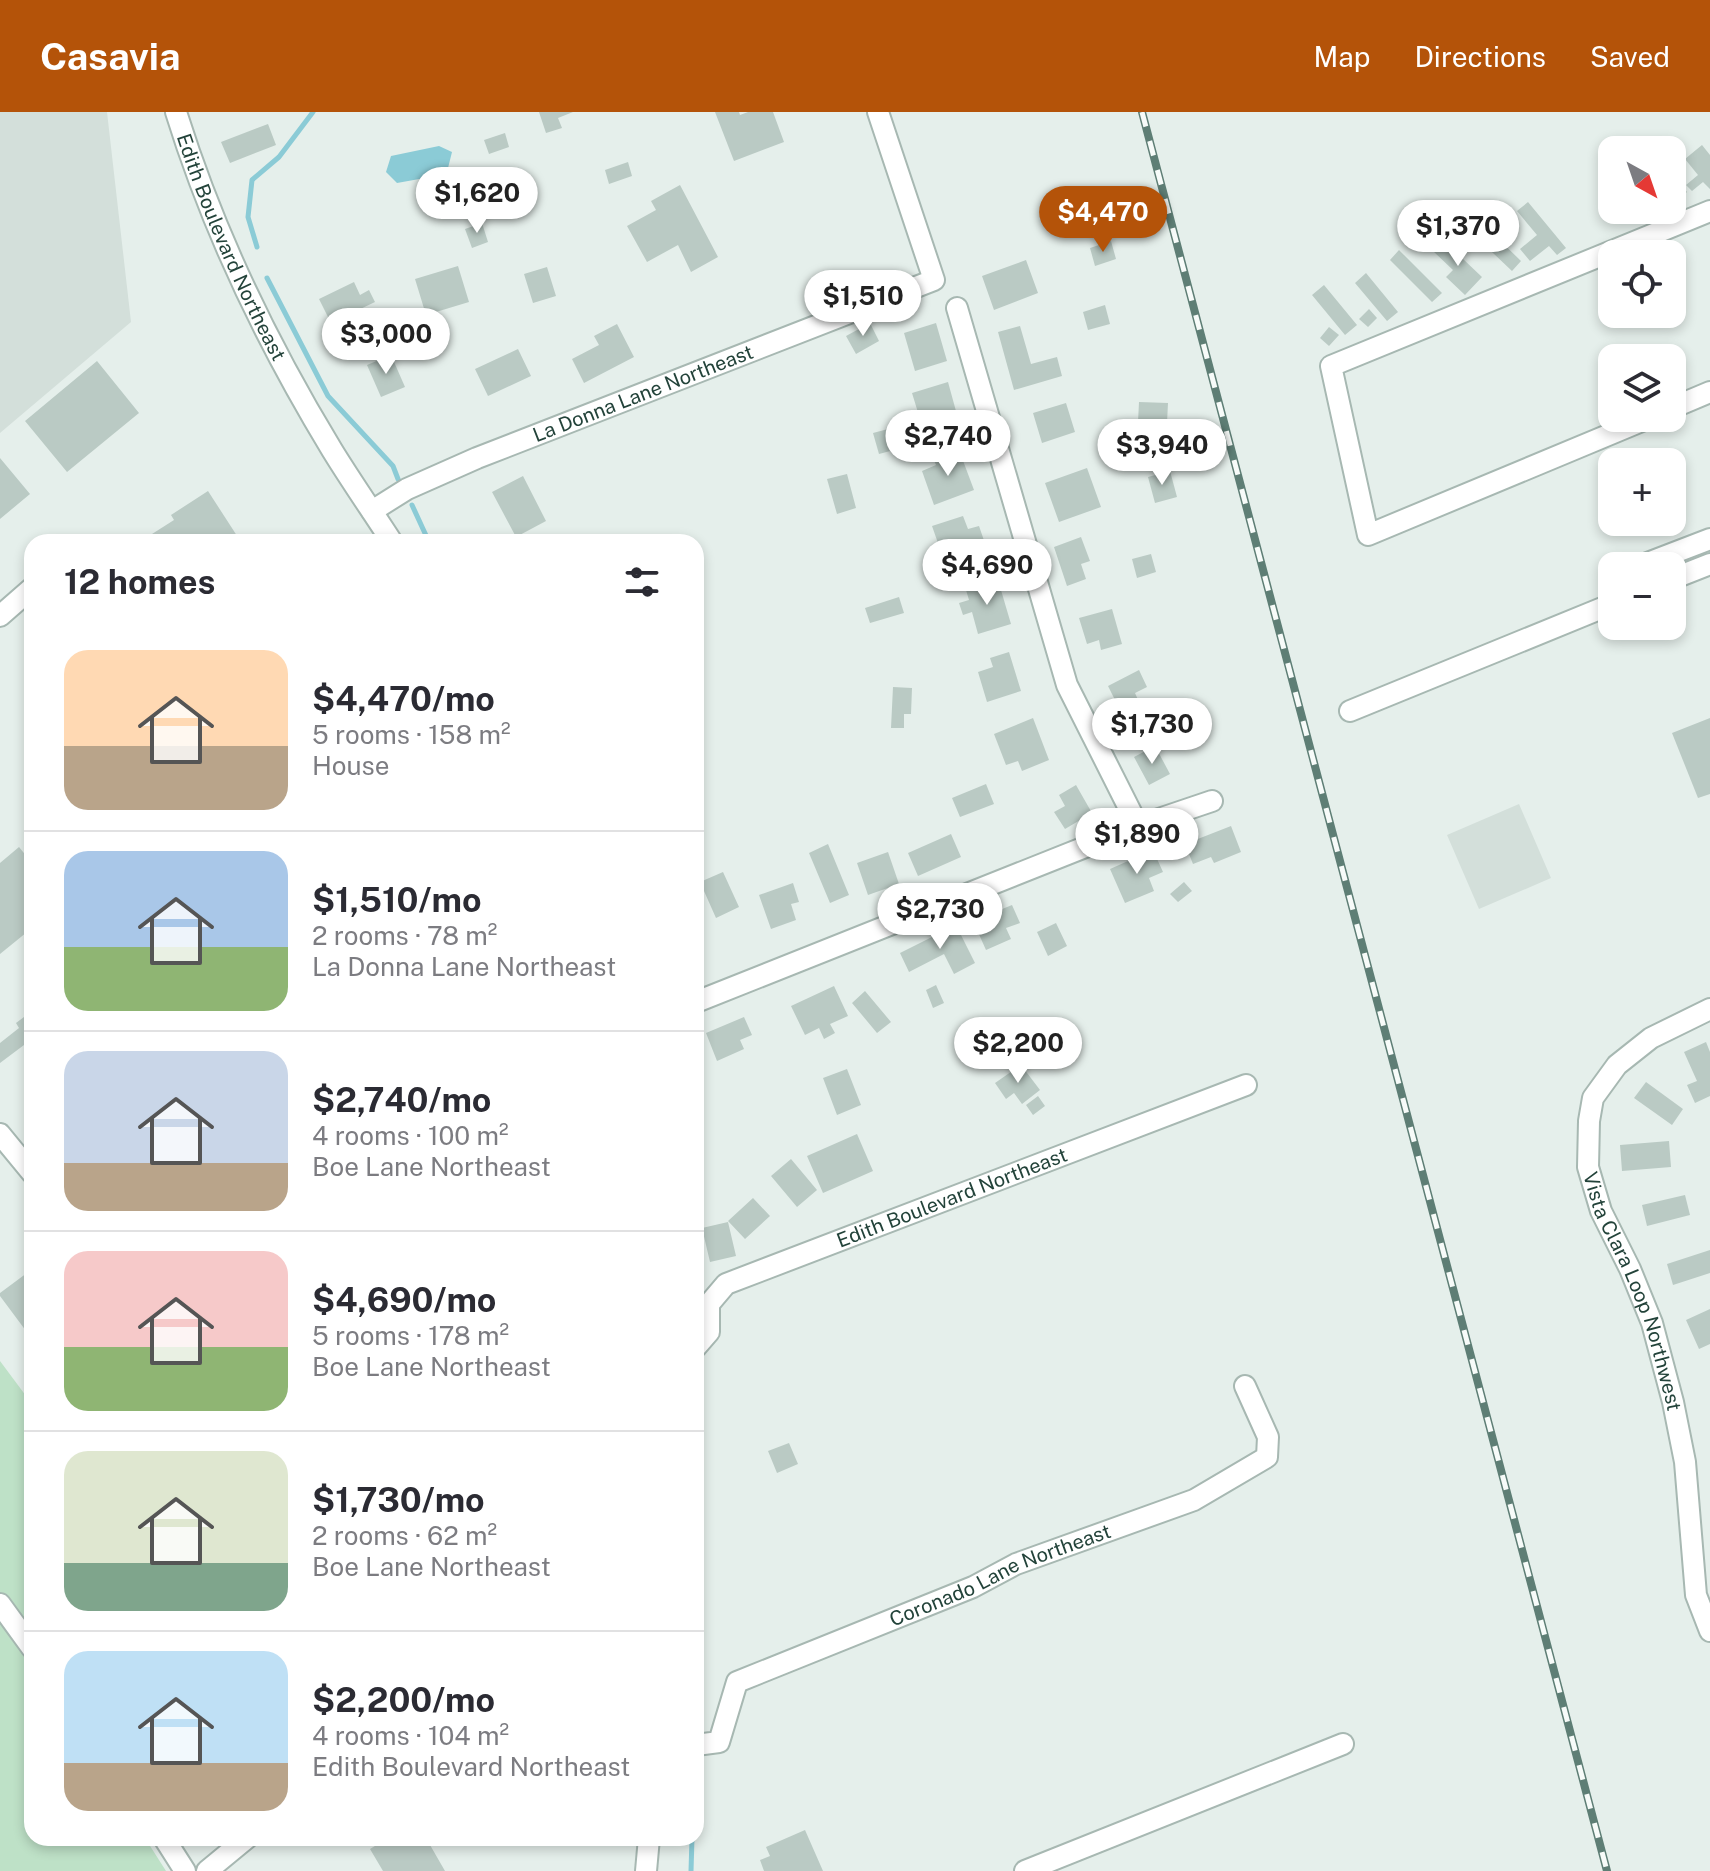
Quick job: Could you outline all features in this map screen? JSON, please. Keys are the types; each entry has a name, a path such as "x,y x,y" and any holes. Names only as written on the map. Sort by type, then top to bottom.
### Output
{"street":[{"name":"Edith Boulevard Northeast","path":"176,112 195,174 236,273 324,437 387,534"},
{"name":"La Donna Lane Northeast","path":"372,511 407,489 477,458 934,280 878,112"},
{"path":"1615,432 1368,535 1331,366 1710,211"},
{"path":"957,308 1067,685 1138,826"},
{"path":"1686,402 1710,392"},
{"path":"1676,552 1710,539"},
{"path":"1686,573 1710,564"},
{"path":"0,616 24,595"},
{"path":"1350,711 1598,610"},
{"path":"704,999 1138,826 1212,801"},
{"name":"Vista Clara Loop Northwest","path":"1710,1009 1651,1038 1617,1065 1593,1098 1588,1167 1601,1211 1652,1323 1673,1402 1685,1462 1696,1595 1710,1631"},
{"name":"Edith Boulevard Northeast","path":"704,1338 709,1332 709,1304 726,1284 1246,1085"},
{"path":"0,1134 24,1163"},
{"name":"Coronado Lane Northeast","path":"704,1744 719,1742 737,1682 973,1587 1016,1564 1194,1500 1267,1457 1268,1437 1245,1386"},
{"path":"0,1604 24,1637"},
{"path":"1025,1871 1343,1744"},
{"path":"169,1846 185,1871"},
{"path":"207,1871 237,1846"},
{"path":"646,1871 648,1846"}],"shaded area":[{"path":"0,112 107,112 131,322 0,433"},
{"path":"1519,804 1551,878 1479,909 1447,835"}],"green space":[{"path":"0,1361 24,1393 24,1846 150,1846 166,1871 0,1871"}],"water":[{"path":"439,146 452,152 448,168 436,176 397,183 386,172 391,156"}],"building":[{"path":"539,112 573,112 558,118 562,128 546,133"},
{"path":"715,112 739,112 740,115 773,112 784,142 734,161"},
{"path":"268,124 276,145 230,163 221,142"},
{"path":"505,133 509,147 489,154 484,140"},
{"path":"1702,145 1710,155 1710,189 1703,182 1692,191 1686,185 1698,175 1686,158"},
{"path":"628,162 632,176 609,184 605,170"},
{"path":"680,185 718,257 691,272 678,245 647,262 627,226 656,210 651,201"},
{"path":"1528,202 1566,248 1557,255 1549,246 1530,261 1520,249 1537,235 1517,211"},
{"path":"482,223 488,242 472,248 465,229"},
{"path":"1484,225 1521,261 1512,271 1474,235"},
{"path":"1443,240 1482,277 1465,295 1446,277 1453,270 1433,251"},
{"path":"1111,241 1116,259 1095,266 1090,248"},
{"path":"1399,250 1442,293 1432,302 1390,260"},
{"path":"1026,260 1038,293 994,310 982,276"},
{"path":"458,266 469,302 426,315 415,279"},
{"path":"547,267 556,296 533,303 524,274"},
{"path":"1366,273 1398,312 1387,321 1355,283"},
{"path":"354,282 360,295 369,290 375,302 331,323 319,299"},
{"path":"1324,285 1357,325 1345,335 1312,295"},
{"path":"1105,305 1110,324 1088,330 1083,312"},
{"path":"1369,309 1377,318 1368,327 1359,319"},
{"path":"870,323 879,341 856,354 846,336"},
{"path":"936,323 947,361 915,371 904,333"},
{"path":"617,324 634,357 584,383 572,359 599,345 594,336"},
{"path":"1020,326 1031,364 1057,357 1062,376 1014,390 998,332"},
{"path":"1329,327 1339,335 1329,346 1320,338"},
{"path":"518,349 531,376 488,396 475,369"},
{"path":"391,355 405,387 381,397 367,365"},
{"path":"97,361 139,413 67,472 25,421"},
{"path":"948,382 959,422 924,432 912,393"},
{"path":"1139,402 1168,403 1167,423 1138,422"},
{"path":"1066,403 1075,432 1042,443 1033,413"},
{"path":"903,425 909,446 879,454 873,433"},
{"path":"959,450 974,490 934,505 922,471 936,465 934,460"},
{"path":"0,458 30,494 0,519"},
{"path":"1087,468 1101,507 1059,522 1045,483"},
{"path":"1170,471 1177,497 1155,503 1148,477"},
{"path":"847,474 856,508 837,514 827,479"},
{"path":"523,476 546,521 522,534 514,534 492,492"},
{"path":"208,491 236,534 152,534 174,520 171,515"},
{"path":"963,516 968,529 979,526 988,552 946,566 932,526"},
{"path":"1081,537 1090,561 1081,564 1086,579 1067,586 1054,547"},
{"path":"1151,554 1156,572 1137,578 1132,559"},
{"path":"998,580 1011,624 978,634 972,612 963,615 959,603 969,600 966,590"},
{"path":"899,597 904,613 870,623 865,608"},
{"path":"1112,609 1122,644 1101,650 1099,640 1087,644 1079,618"},
{"path":"1009,652 1021,691 987,702 978,672 993,667 990,658"},
{"path":"1139,670 1147,687 1135,693 1139,702 1121,712 1108,686"},
{"path":"893,687 912,688 911,714 904,714 904,728 891,728"},
{"path":"1033,718 1049,760 1022,771 1018,761 1006,765 994,734"},
{"path":"1710,718 1710,794 1698,798 1672,733"},
{"path":"1155,746 1170,774 1149,785 1134,757"},
{"path":"986,784 994,804 960,817 952,798"},
{"path":"1076,785 1092,813 1065,829 1054,812 1065,806 1059,795"},
{"path":"1231,826 1241,852 1214,863 1211,857 1193,864 1185,844"},
{"path":"951,834 961,857 918,876 908,853"},
{"path":"828,844 849,895 830,903 809,853"},
{"path":"19,847 24,853 24,934 0,954 0,863"},
{"path":"1153,850 1163,872 1149,878 1154,891 1125,903 1110,869"},
{"path":"888,852 899,884 868,895 857,863"},
{"path":"723,872 739,907 716,918 704,891 704,880"},
{"path":"1184,882 1192,891 1178,902 1170,894"},
{"path":"793,883 799,902 791,904 796,920 771,929 759,895"},
{"path":"1012,905 1020,923 1006,928 1011,939 986,950 973,921"},
{"path":"1056,923 1067,946 1048,956 1037,932"},
{"path":"956,925 975,963 954,974 944,954 909,972 900,953"},
{"path":"936,985 944,1003 933,1008 926,990"},
{"path":"834,986 848,1016 830,1024 835,1033 824,1039 819,1028 805,1035 791,1006"},
{"path":"865,991 891,1022 877,1033 852,1003"},
{"path":"24,1017 24,1045 0,1063 0,1043 19,1028 16,1023"},
{"path":"744,1017 752,1035 740,1040 744,1049 717,1061 706,1033"},
{"path":"1706,1042 1710,1052 1710,1096 1695,1103 1687,1085 1697,1081 1684,1052"},
{"path":"1021,1065 1040,1090 1022,1104 1014,1093 1006,1099 995,1083"},
{"path":"847,1069 861,1105 837,1115 823,1078"},
{"path":"1646,1082 1683,1109 1672,1125 1634,1098"},
{"path":"1038,1096 1045,1106 1033,1115 1026,1105"},
{"path":"857,1134 873,1171 823,1193 807,1156"},
{"path":"1669,1141 1671,1167 1622,1171 1620,1145"},
{"path":"791,1159 817,1190 797,1207 771,1176"},
{"path":"1685,1195 1690,1215 1647,1226 1642,1205"},
{"path":"753,1198 770,1216 745,1239 728,1221"},
{"path":"728,1222 736,1256 710,1262 704,1228"},
{"path":"1710,1250 1710,1273 1673,1285 1667,1264"},
{"path":"24,1275 24,1328 0,1296"},
{"path":"1710,1309 1710,1344 1699,1349 1686,1320"},
{"path":"789,1443 798,1464 777,1473 768,1451"},
{"path":"805,1830 823,1871 764,1871 760,1860 770,1856 766,1847"},
{"path":"375,1846 431,1846 445,1871 383,1871 370,1849"}],"waterway":[{"path":"257,247 248,217 252,180 279,157 313,112"},
{"path":"267,278 328,396 393,466 398,479"},
{"path":"412,505 425,534"},
{"path":"691,1871 692,1846"}],"railway":[{"path":"1142,112 1607,1871"}]}
